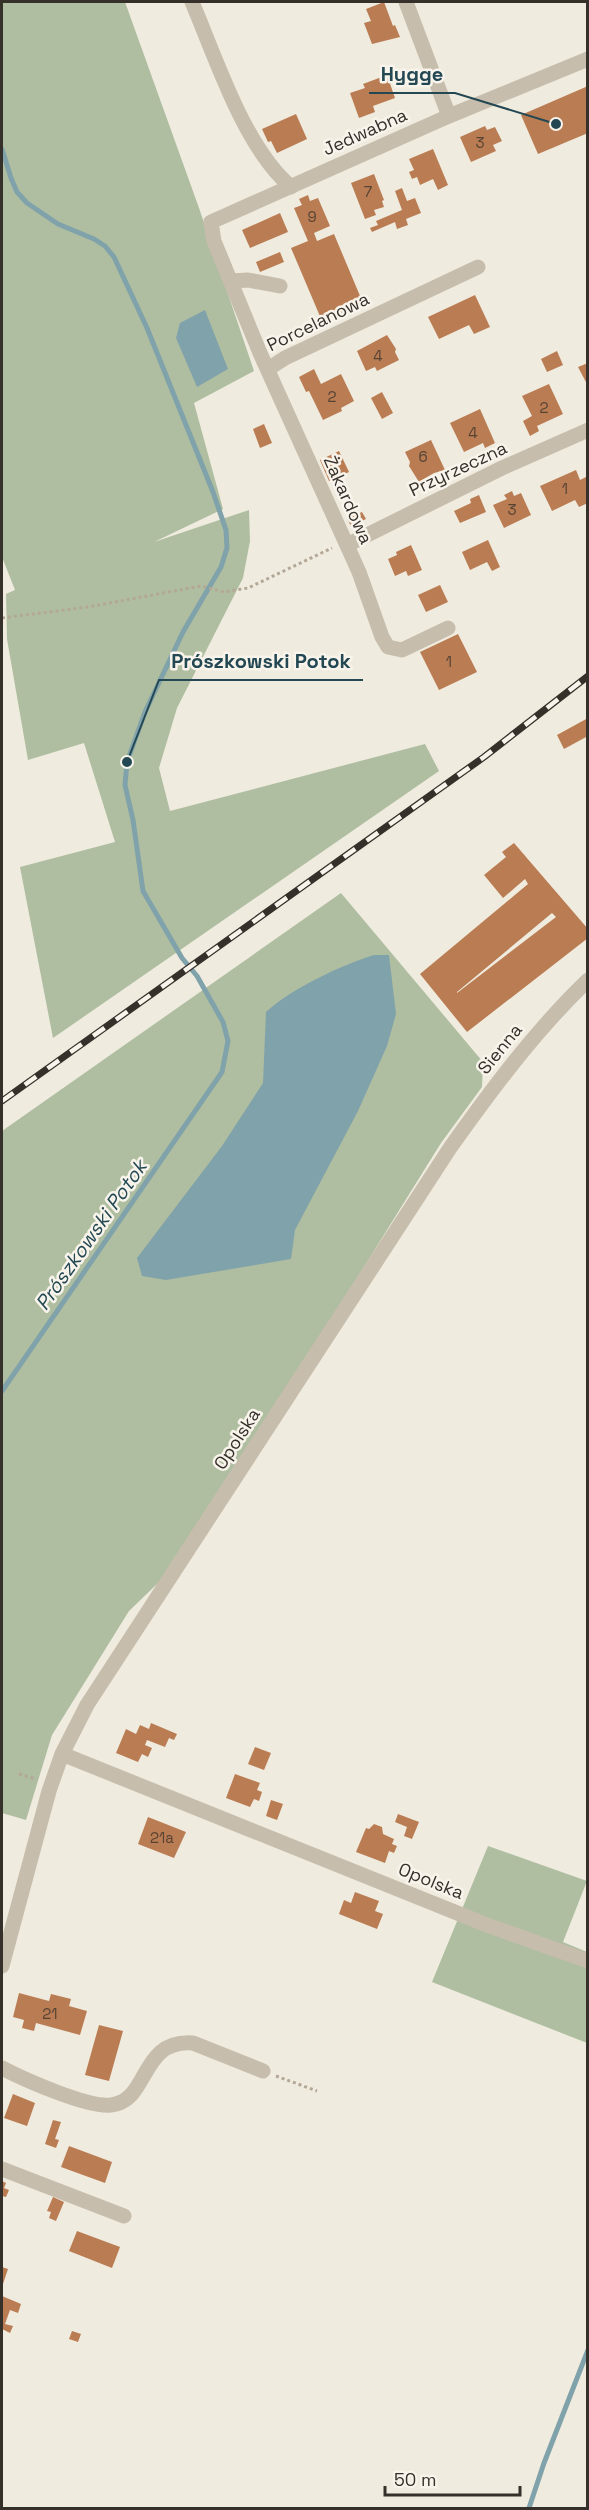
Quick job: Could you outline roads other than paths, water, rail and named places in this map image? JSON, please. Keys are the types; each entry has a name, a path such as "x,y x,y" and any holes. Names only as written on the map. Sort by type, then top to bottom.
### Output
{"street":[{"path":"192,2 248,129 269,163 291,187"},
{"path":"406,2 449,116"},
{"name":"Jedwabna","path":"291,187 449,116 588,59"},
{"name":"Porcelanowa","path":"291,187 211,222 214,241 268,369 285,358 478,267"},
{"path":"231,281 248,280 280,286"},
{"name":"Żakardowa","path":"268,369 346,545 388,647 402,650 448,628"},
{"name":"Przyrzeczna","path":"346,545 502,468 588,430"},
{"name":"Sienna","path":"450,1148 528,1044 588,981"},
{"name":"Opolska","path":"2,1966 39,1824 62,1754 87,1705 450,1148"},
{"name":"Opolska","path":"62,1754 487,1925 588,1961"},
{"path":"2,2068 90,2103 102,2105 122,2102 134,2090 160,2050 170,2044 193,2043 263,2071"},
{"path":"2,2169 124,2216"}],"water":[{"path":"205,310 228,369 197,387 176,338 180,323"},
{"path":"374,955 389,955 396,1014 387,1046 358,1111 295,1230 291,1259 166,1280 142,1276 137,1258 222,1146 263,1083 266,1012 276,1003 317,979"}],"waterway":[{"name":"Prószkowski Potok","path":"2,149 17,192 27,203 58,224 94,239 105,246 114,257 147,328 226,530 227,548 221,567 183,632 145,712 127,762 125,785 133,820 143,891 182,958 197,976 223,1022 228,1041 222,1072 2,1391"},
{"path":"529,2508 588,2350"}],"railway":[{"path":"2,1101 484,757 588,676"}],"place":[{"name":"Hygge","path":"556,124"},
{"name":"Prószkowski Potok","path":"127,762"}]}
